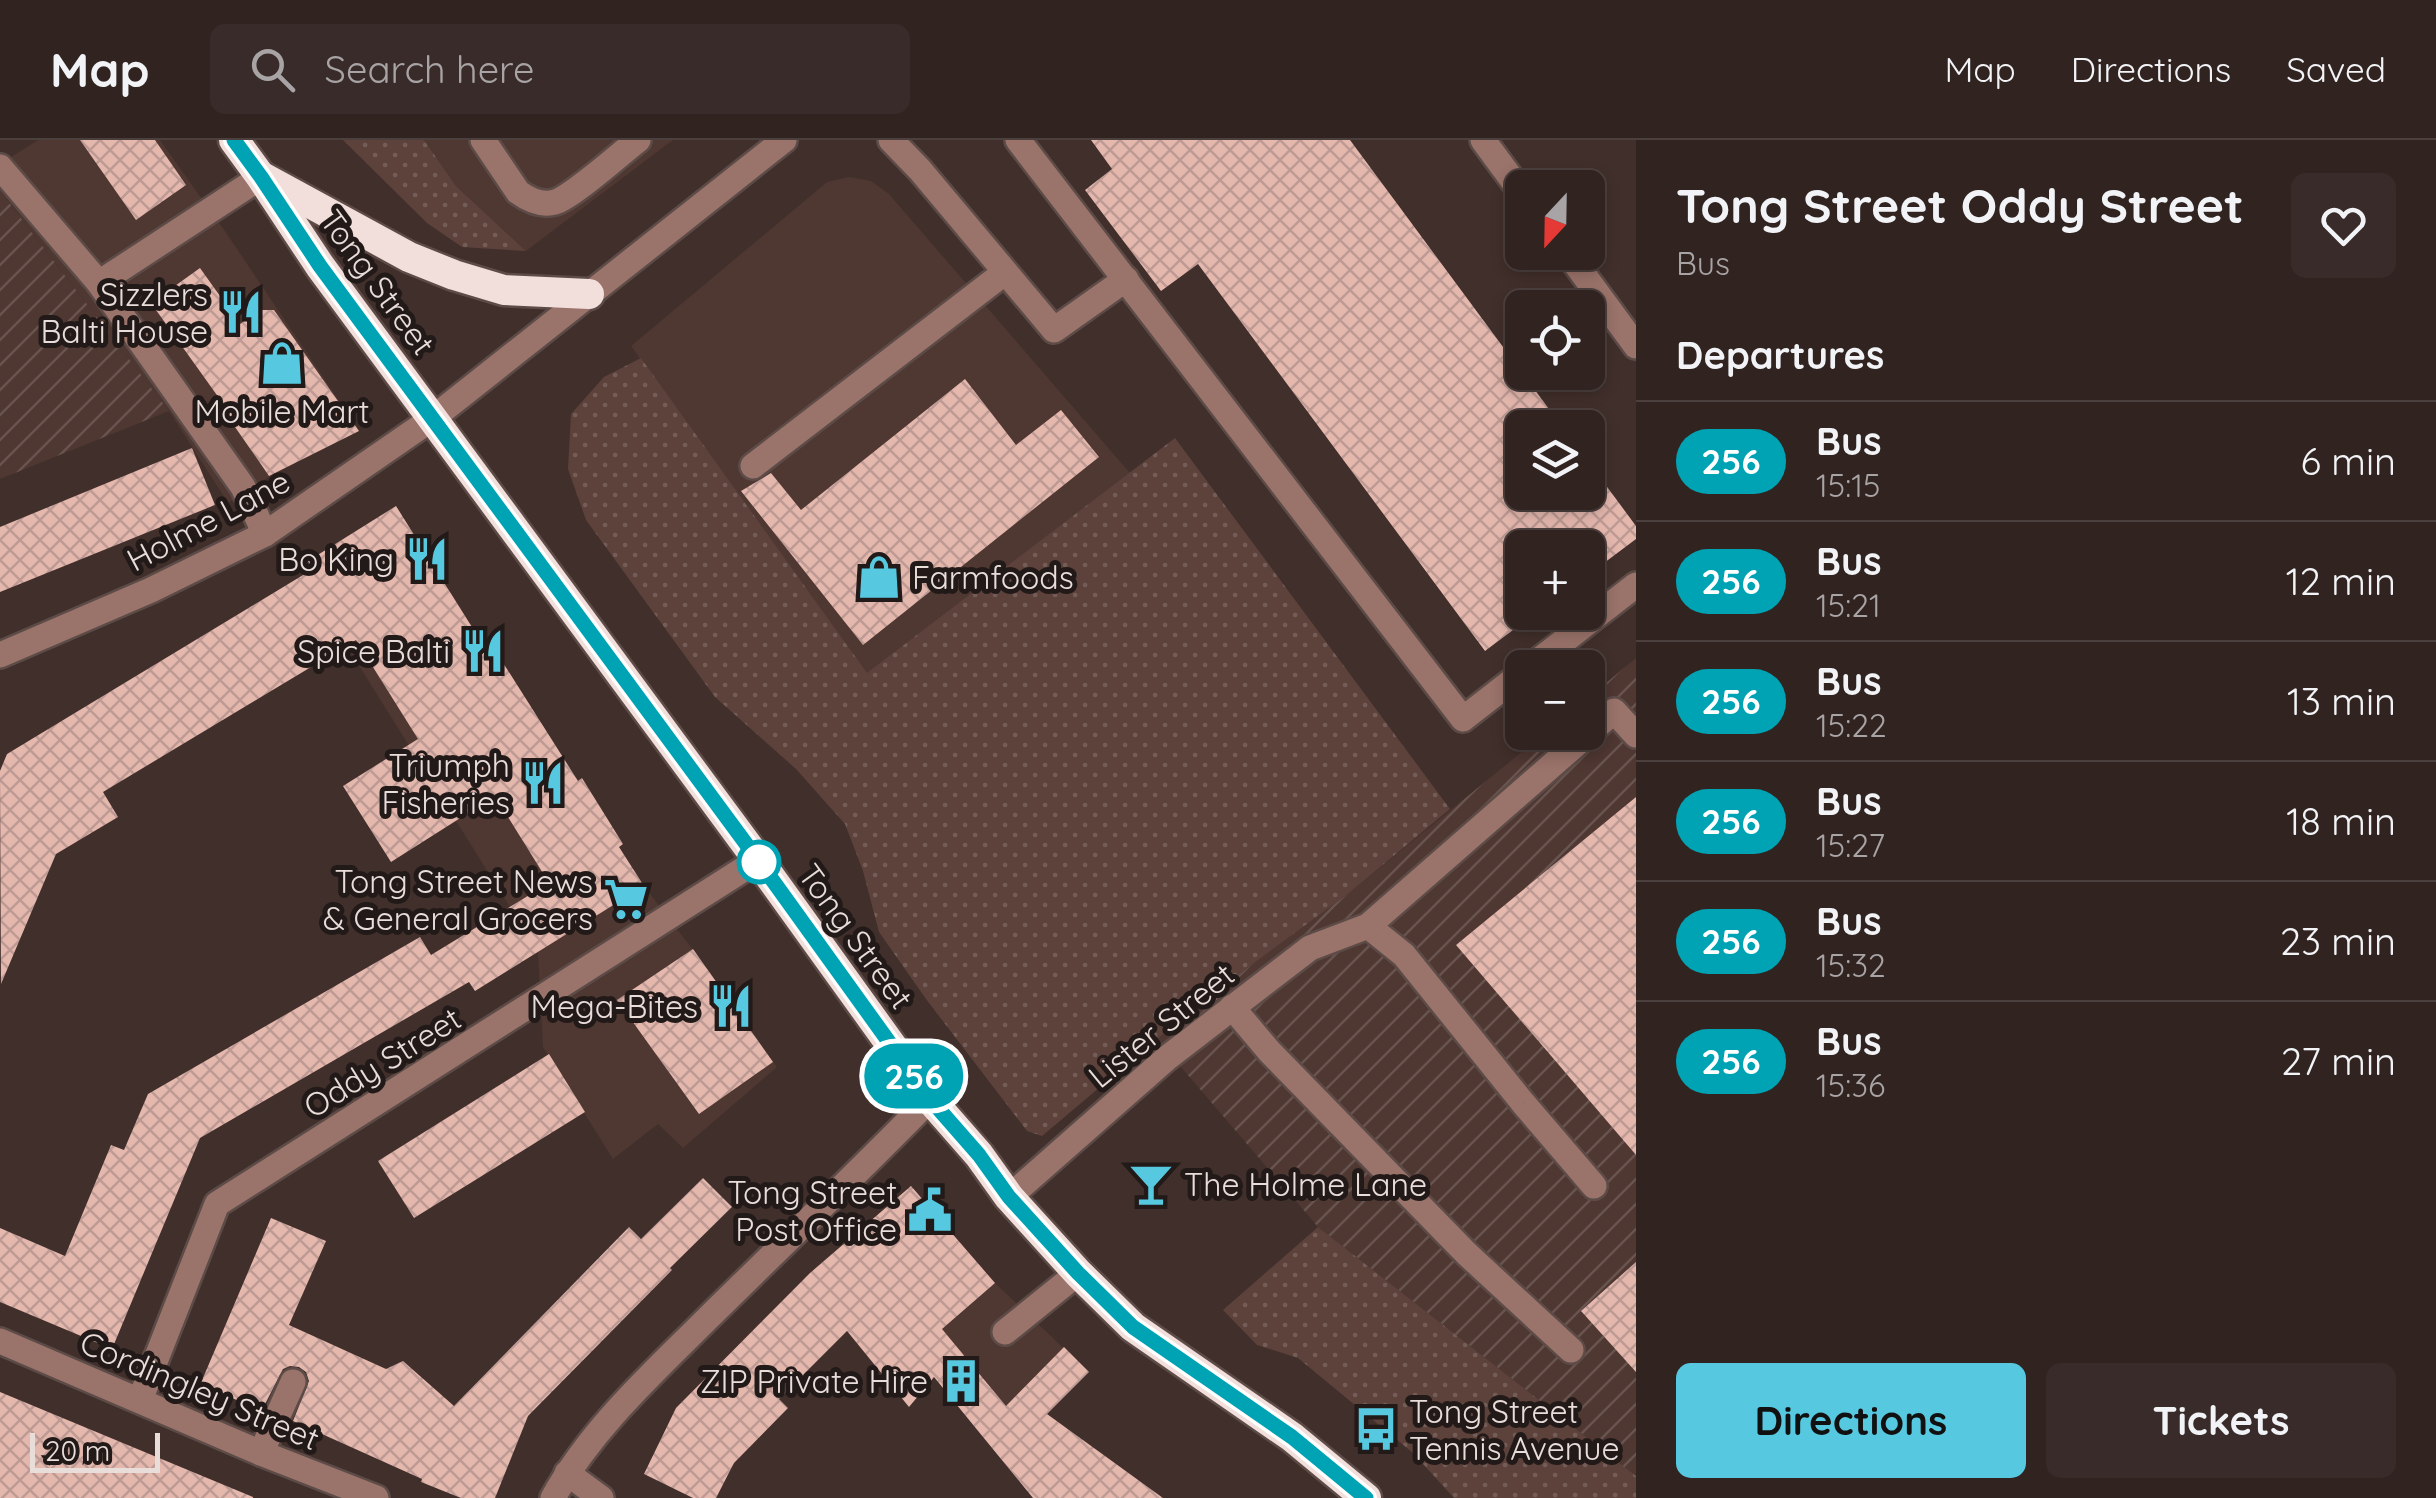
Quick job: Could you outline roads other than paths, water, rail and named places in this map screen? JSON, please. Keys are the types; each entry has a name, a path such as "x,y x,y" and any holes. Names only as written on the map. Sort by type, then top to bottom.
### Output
{"highway":[{"name":"Tong Street","path":"234,140 320,266 930,1099 979,1155 1009,1197 1133,1327 1292,1437 1366,1498"},
{"path":"261,177 409,257 454,275 504,290 589,294"}],"street":[{"path":"483,140 518,192 544,204 562,199 638,140"},
{"name":"Holme Lane","path":"0,655 151,590 265,534 434,418 784,140"},
{"path":"891,140 1054,330 1126,280"},
{"path":"1018,140 1463,719 1505,686"},
{"path":"1483,140 1505,170"},
{"path":"0,167 99,283 242,487 265,534"},
{"path":"99,283 261,177"},
{"path":"1579,270 1636,346"},
{"path":"752,466 1004,273"},
{"path":"1552,650 1636,585"},
{"path":"1594,1186 1404,955 1368,926 1614,711 1636,735"},
{"name":"Oddy Street","path":"140,1400 216,1204 758,860"},
{"name":"Lister Street","path":"1009,1197 1167,1058 1310,948 1368,926"},
{"path":"1232,1008 1467,1254 1570,1350"},
{"path":"553,1498 600,1430 653,1373 930,1099"},
{"path":"1006,1332 1078,1273"},
{"name":"Cordingley Street","path":"0,1342 376,1498"},
{"path":"261,1452 294,1382"},
{"path":"567,1473 601,1498"}],"place":[{"name":"Sizzlers Balti House","path":"241,312"},
{"name":"Mobile Mart","path":"282,363"},
{"name":"Bo King","path":"427,559"},
{"name":"Farmfoods","path":"879,577"},
{"name":"Spice Balti","path":"483,651"},
{"name":"Triumph Fisheries","path":"543,783"},
{"name":"Tong Street News & General Grocers","path":"626,899"},
{"name":"Mega-Bites","path":"731,1006"},
{"name":"The Holme Lane","path":"1151,1184"},
{"name":"Tong Street Post Office","path":"930,1210"},
{"name":"ZIP Private Hire","path":"961,1381"},
{"name":"Tong Street Tennis Avenue","path":"1376,1429"}]}
